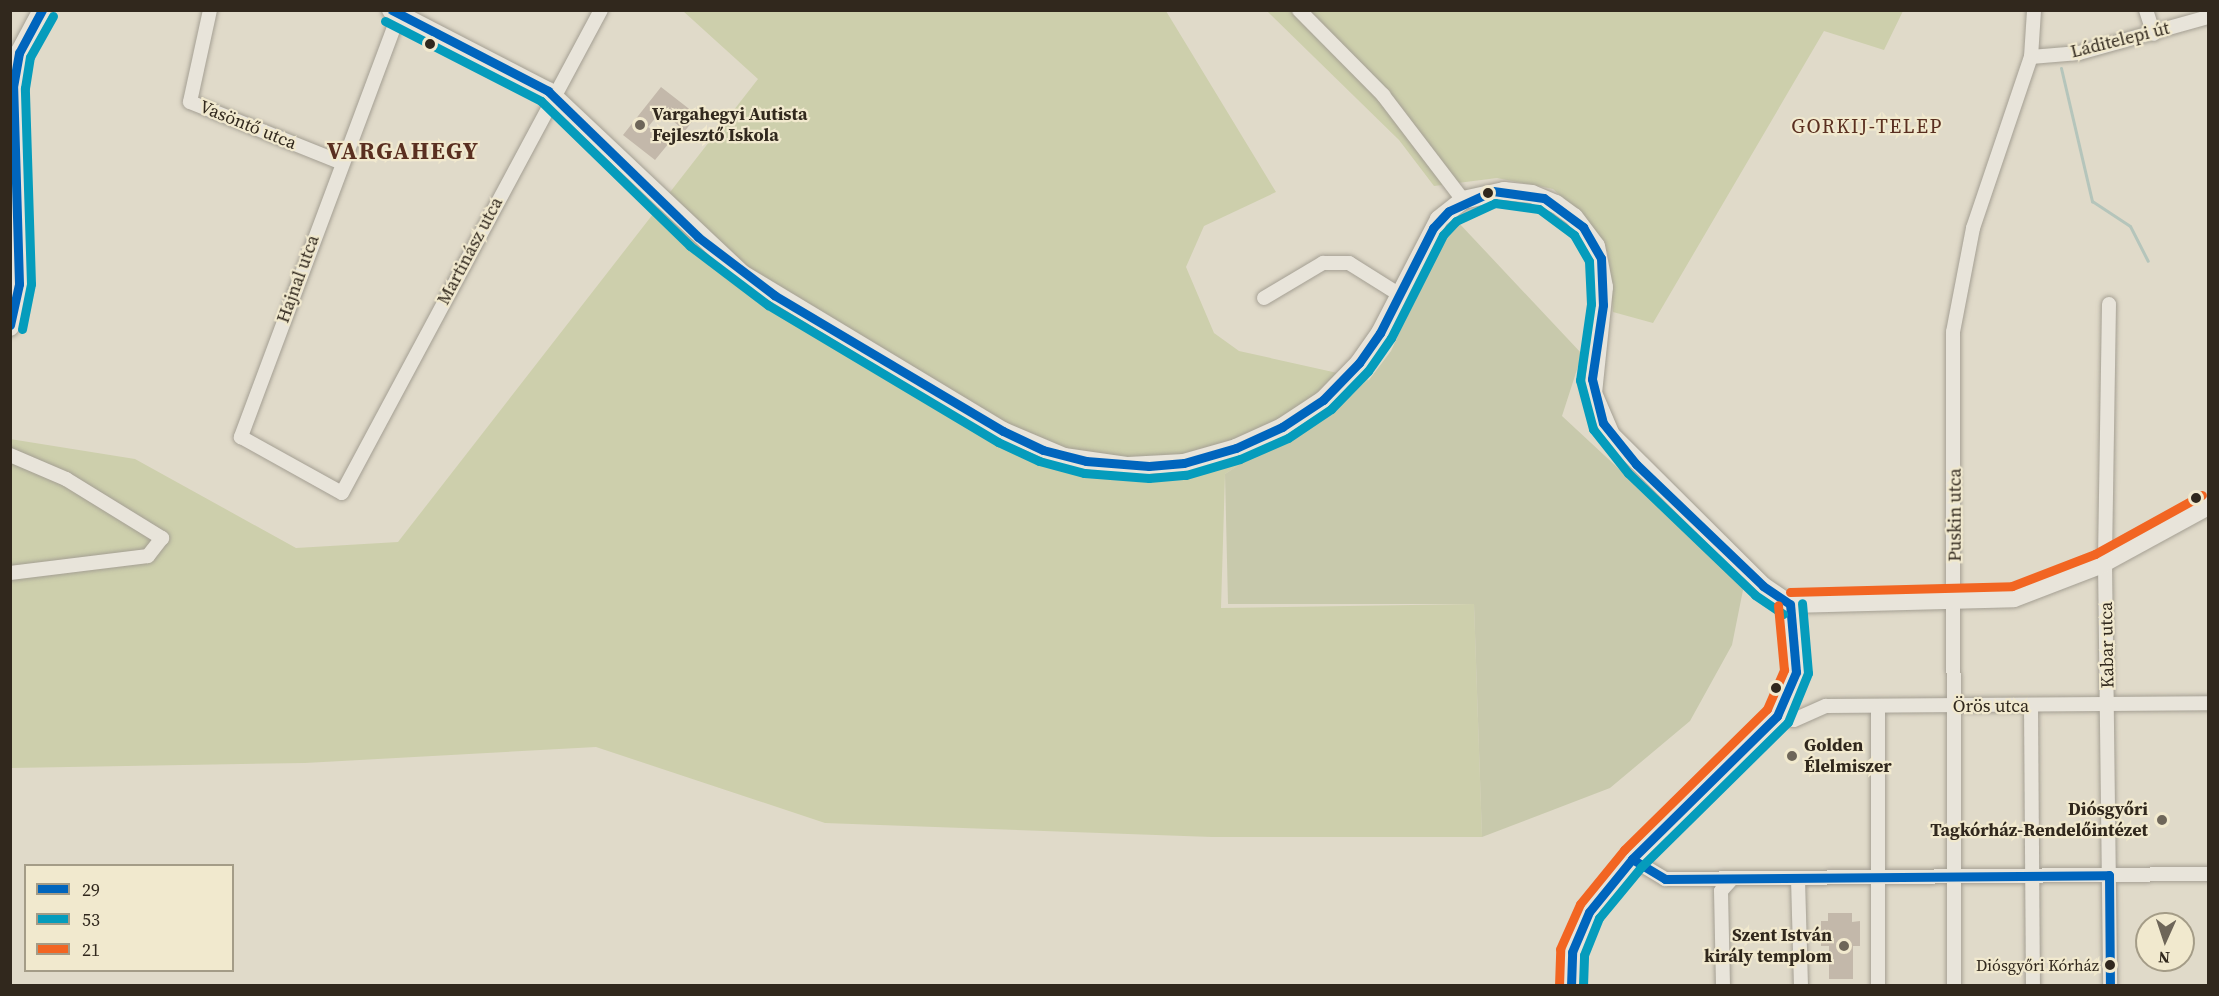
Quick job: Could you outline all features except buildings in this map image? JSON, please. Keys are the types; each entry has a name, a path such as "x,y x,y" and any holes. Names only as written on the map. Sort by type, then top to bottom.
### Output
{"main road":[{"path":"10,327 19,284 13,87 19,53 42,10"},
{"path":"395,12 555,97 698,237 774,295 1003,430 1043,450 1086,461 1128,466 1184,463 1267,435 1323,400 1347,377 1380,333 1433,228 1463,200 1494,191 1532,194 1556,204 1589,234 1604,274 1592,379 1603,423 1636,464 1700,526 1763,586 1790,604 1956,601 2037,592 2105,562 2208,506"},
{"path":"1570,986 1579,928 1632,859 1777,716 1796,672 1790,604"}],"street":[{"name":"Vasöntő utca","path":"210,10 190,102 340,162"},
{"name":"Martinász utca","path":"342,493 601,10"},
{"path":"1299,10 1383,95 1463,200"},
{"name":"Puskin utca","path":"1954,986 1956,601 1953,332 1959,286 1973,228 2031,57 2034,10"},
{"path":"2146,10 2154,34"},
{"name":"Hajnal utca","path":"342,493 241,437 395,12"},
{"name":"Láditelepi út","path":"2031,57 2079,54 2208,17"},
{"path":"1264,298 1323,263 1349,263 1400,295"},
{"name":"Kabar utca","path":"2109,304 2105,562 2110,986"},
{"path":"10,455 66,479 162,538 148,556 10,573"},
{"name":"Örös utca","path":"1777,716 1794,720 1826,706 2208,703"},
{"path":"2031,705 2033,986"},
{"path":"1878,706 1876,878 1878,986"},
{"path":"1632,859 1665,879 2208,874"},
{"path":"1798,879 1801,986"},
{"path":"1724,986 1721,891 1731,880"}],"green space":[{"path":"1903,10 1884,50 1824,31 1653,323 1613,312 1608,253 1584,217 1553,189 1497,178 1434,186 1399,140 1267,11"},
{"path":"683,11 1166,11 1276,192 1204,226 1186,267 1214,333 1239,351 1369,380 1225,474 1221,608 1474,604 1482,837 1212,837 825,823 596,747 305,763 11,768 10,439 135,459 296,548 398,542 758,79"},
{"path":"1457,221 1582,354 1562,416 1744,585 1732,645 1690,721 1610,788 1482,837 1474,604 1228,604 1225,474 1369,380 1391,351 1432,261"}],"waterway":[{"path":"2061,68 2092,201 2130,226 2148,261"}],"transit line":[{"name":"29","path":"10,325 19,284 13,87 19,53 42,10"},
{"name":"29","path":"392,10 548,91 698,237 774,295 1003,431 1043,450 1086,461 1149,466 1184,463 1236,448 1282,427 1323,400 1359,363 1380,333 1433,228 1449,211 1493,191 1544,198 1583,227 1601,258 1603,305 1592,379 1603,423 1636,464 1763,586 1790,604"},
{"name":"53","path":"22,329 31,284 25,88 30,57 53,16"},
{"name":"53","path":"385,21 541,101 690,246 768,305 998,442 1039,461 1084,473 1149,478 1186,475 1240,459 1288,438 1331,409 1368,371 1391,338 1443,235 1456,221 1495,203 1539,209 1574,235 1589,261 1591,304 1580,380 1593,429 1628,473 1755,595 1783,614"},
{"name":"21","path":"1790,592 2012,586 2095,554 2202,495"},
{"name":"53","path":"1583,986 1584,955 1599,918 1641,867 1788,722 1808,673 1802,603"},
{"name":"29","path":"1571,986 1572,952 1589,912 1632,859 1777,716 1796,672 1790,604"},
{"name":"21","path":"1559,986 1560,949 1580,904 1624,850 1767,709 1784,670 1778,605"},
{"name":"29","path":"1632,859 1665,879 2109,875"},
{"name":"29","path":"2109,875 2110,986"}],"place":[{"name":"Vargahegyi Autista Fejlesztő Iskola","path":"640,125"},
{"name":"Golden Élelmiszer","path":"1792,756"},
{"name":"Diósgyőri Tagkórház-Rendelőintézet","path":"2162,820"},
{"name":"Szent István király templom","path":"1844,946"},
{"name":"Diósgyőri Kórház","path":"2110,965"}],"district":[{"name":"GORKIJ-TELEP","path":"1867,126"},
{"name":"VARGAHEGY","path":"403,151"}]}
